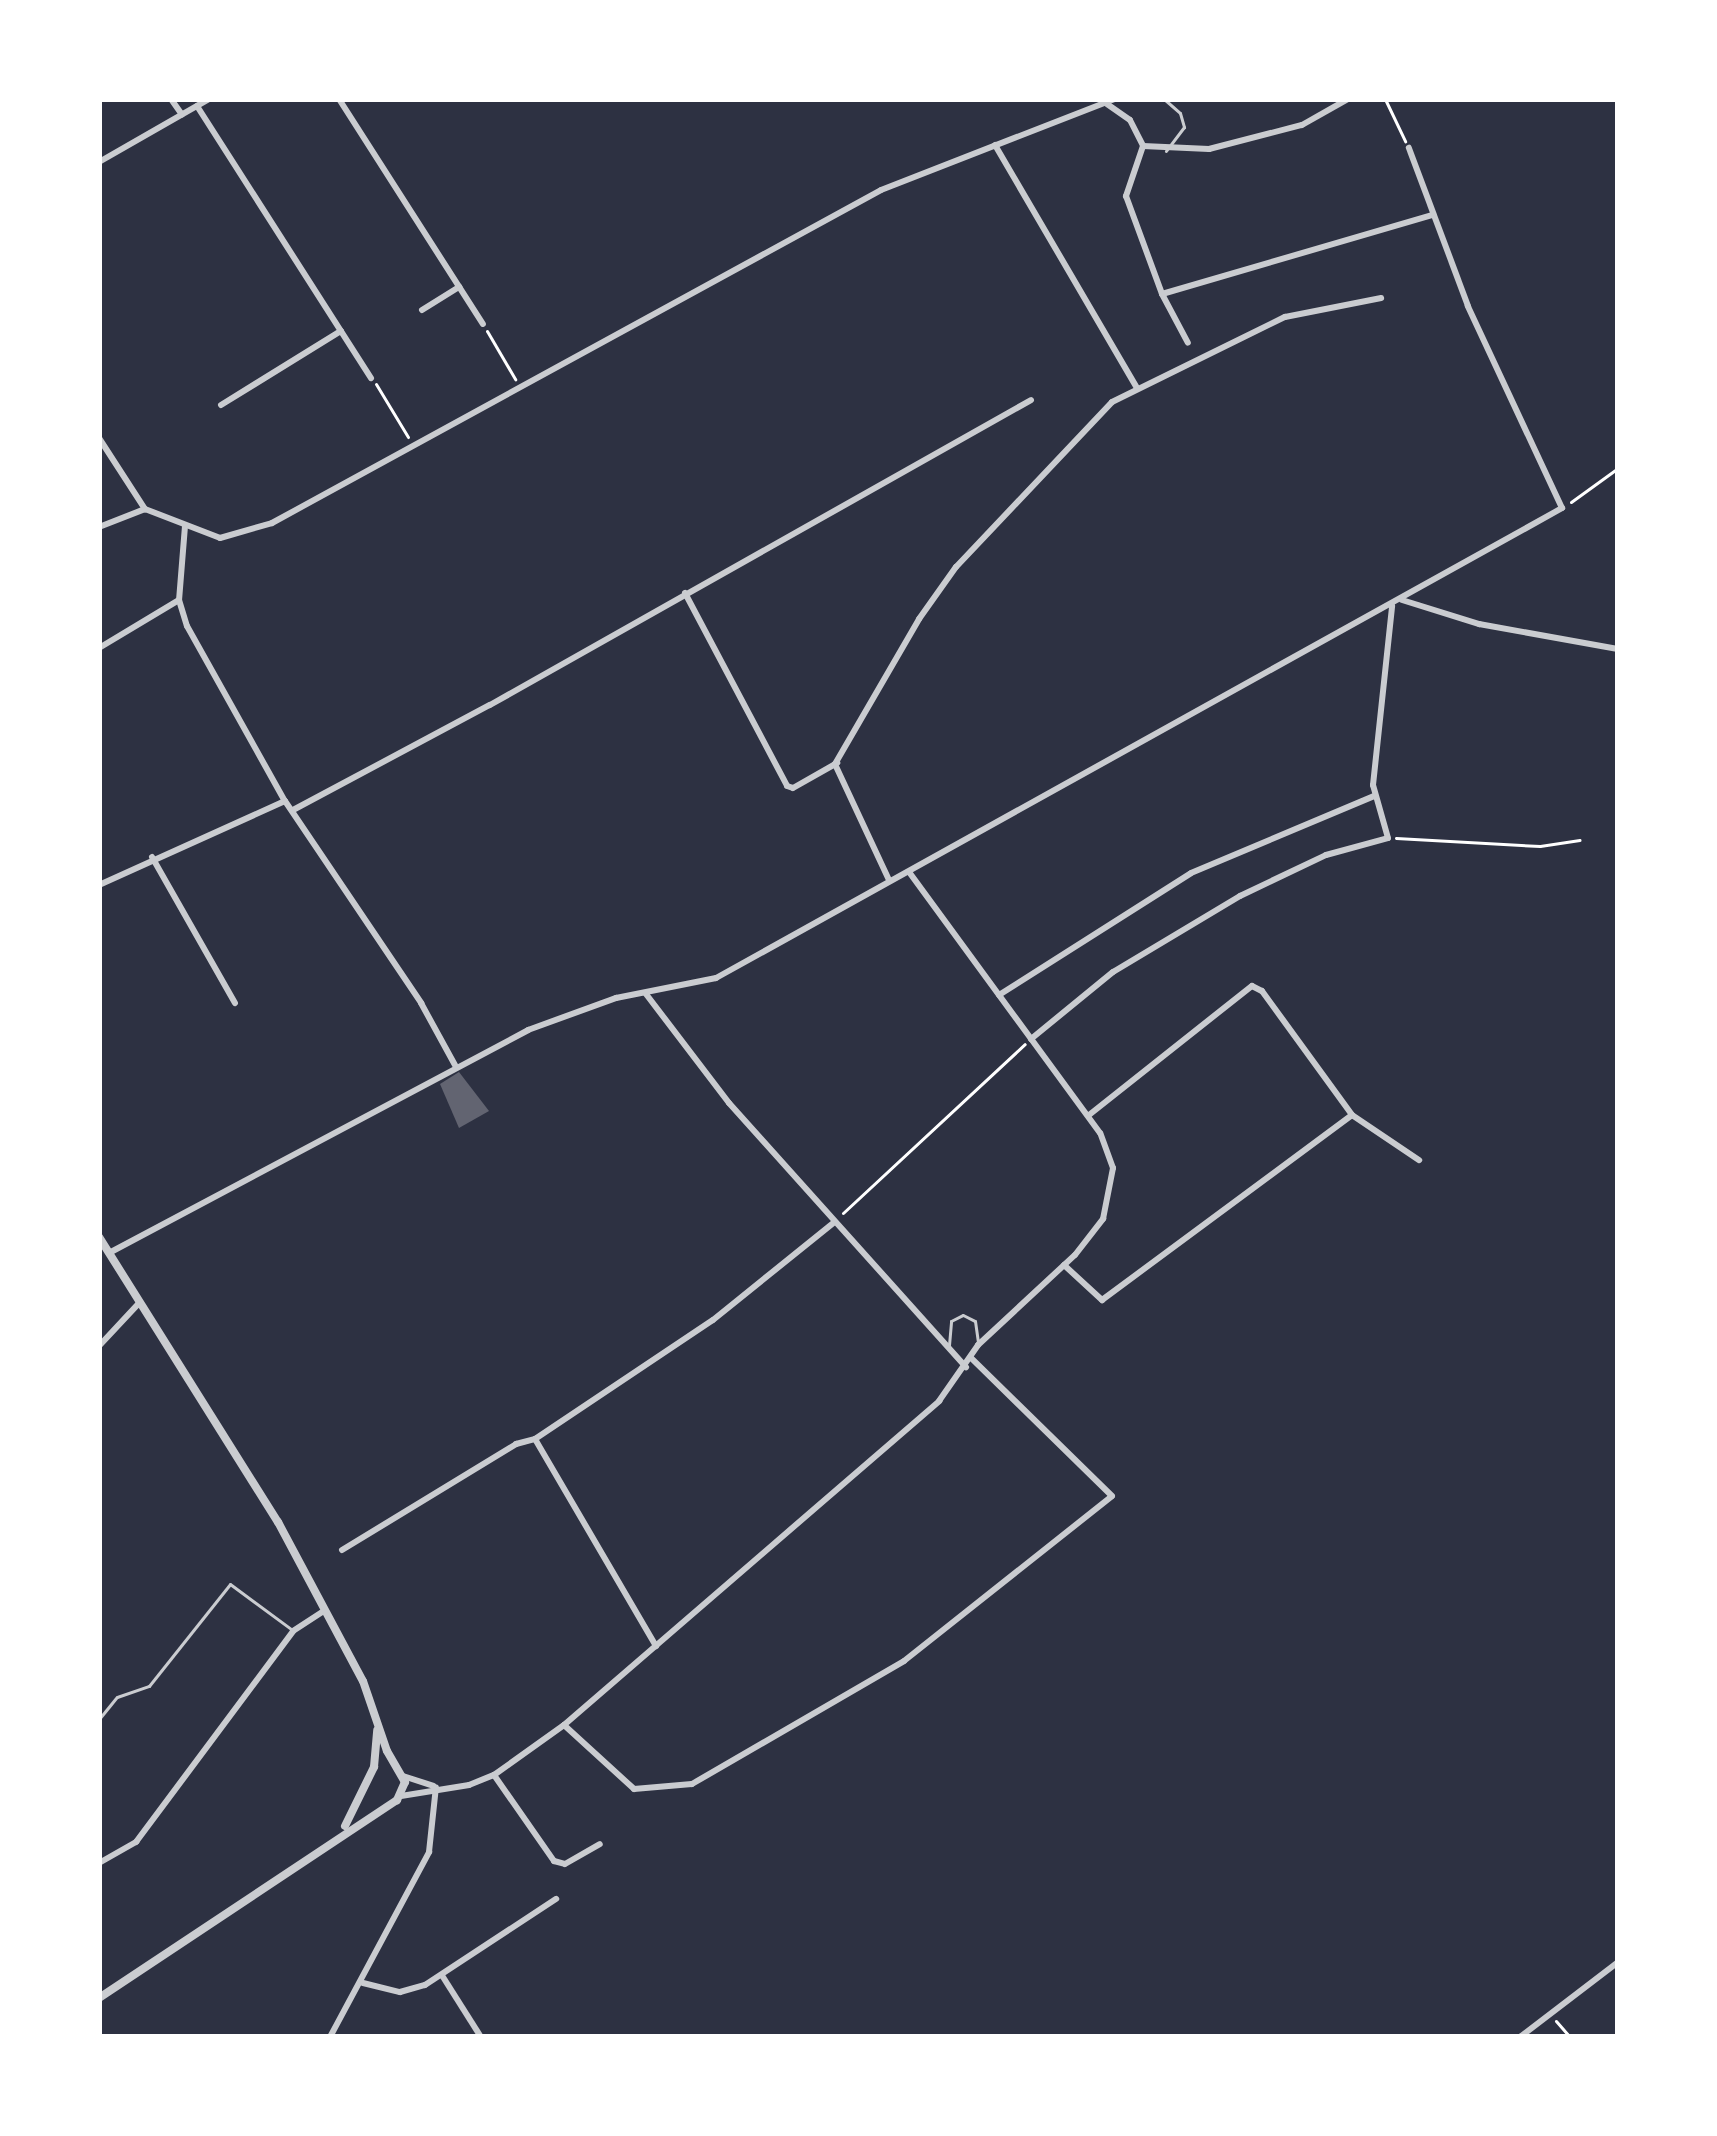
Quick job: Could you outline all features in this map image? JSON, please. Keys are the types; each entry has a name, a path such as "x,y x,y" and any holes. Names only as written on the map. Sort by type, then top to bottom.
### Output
{"street":[{"path":"171,99 182,115"},
{"path":"99,162 208,99"},
{"path":"339,99 483,324"},
{"path":"99,439 145,509 220,538 241,536 415,447 823,219 1114,99"},
{"path":"1143,146 1166,151 1209,149 1302,125 1348,99"},
{"path":"1103,103 1130,120 1143,146 1126,196 1162,294 1188,344"},
{"path":"196,106 371,378"},
{"path":"995,145 1137,388"},
{"path":"109,1253 456,1067 572,1011 716,978 1562,508 1468,306 1408,148"},
{"path":"1162,294 1433,215"},
{"path":"422,310 459,287"},
{"path":"685,593 787,786 794,788 837,763 919,619 956,567 1112,402 1285,317 1381,298"},
{"path":"221,405 341,331"},
{"path":"293,810 1031,400"},
{"path":"99,527 145,509"},
{"path":"185,526 179,600 188,626 284,801 421,1003 456,1067"},
{"path":"99,648 179,600"},
{"path":"1402,600 1479,624 1618,649"},
{"path":"1031,1039 1113,972 1240,896 1326,855 1388,838 1374,796 1392,606"},
{"path":"837,763 890,881"},
{"path":"999,994 1191,873 1374,796"},
{"path":"99,885 284,801"},
{"path":"152,857 235,1003"},
{"path":"99,1998 385,1804 401,1796 469,1785 494,1775 564,1725 939,1401 978,1345 1064,1265 1103,1219 1113,1186 1110,1153 1089,1115 909,872"},
{"path":"1089,1115 1252,986 1262,991 1352,1115 1419,1160"},
{"path":"646,994 729,1103 966,1367"},
{"path":"1064,1265 1102,1300 1352,1115"},
{"path":"343,1550 516,1444 536,1439 713,1320 833,1222"},
{"path":"99,1238 242,1459 326,1609 401,1773 401,1796"},
{"path":"99,1346 140,1302"},
{"path":"564,1725 634,1790 692,1784 904,1660 1112,1496 971,1358"},
{"path":"536,1439 656,1646"},
{"path":"99,1863 136,1842 293,1631 326,1609"},
{"path":"340,1832 374,1767 378,1723"},
{"path":"374,1767 387,1764 436,1787"},
{"path":"494,1775 554,1862 565,1864 600,1844"},
{"path":"330,2037 363,1983 429,1852 436,1787"},
{"path":"365,1790 385,1804"},
{"path":"363,1983 400,1992 443,1977 556,1900"},
{"path":"1520,2037 1618,1962"},
{"path":"443,1977 481,2037"}],"lane":[{"path":"1164,99 1180,113 1184,128 1166,151"},
{"path":"950,1351 951,1321 958,1316 975,1321 978,1345"},
{"path":"99,1719 117,1697 149,1686 230,1584 293,1631"}],"path":[{"path":"1385,99 1408,148"},
{"path":"483,324 520,388"},
{"path":"371,378 415,447"},
{"path":"1562,508 1618,468"},
{"path":"1388,838 1540,846 1580,840"},
{"path":"833,1222 1031,1039"},
{"path":"1551,2015 1570,2037"}],"building":[{"path":"459,1072 489,1111 459,1128 440,1084"}]}
